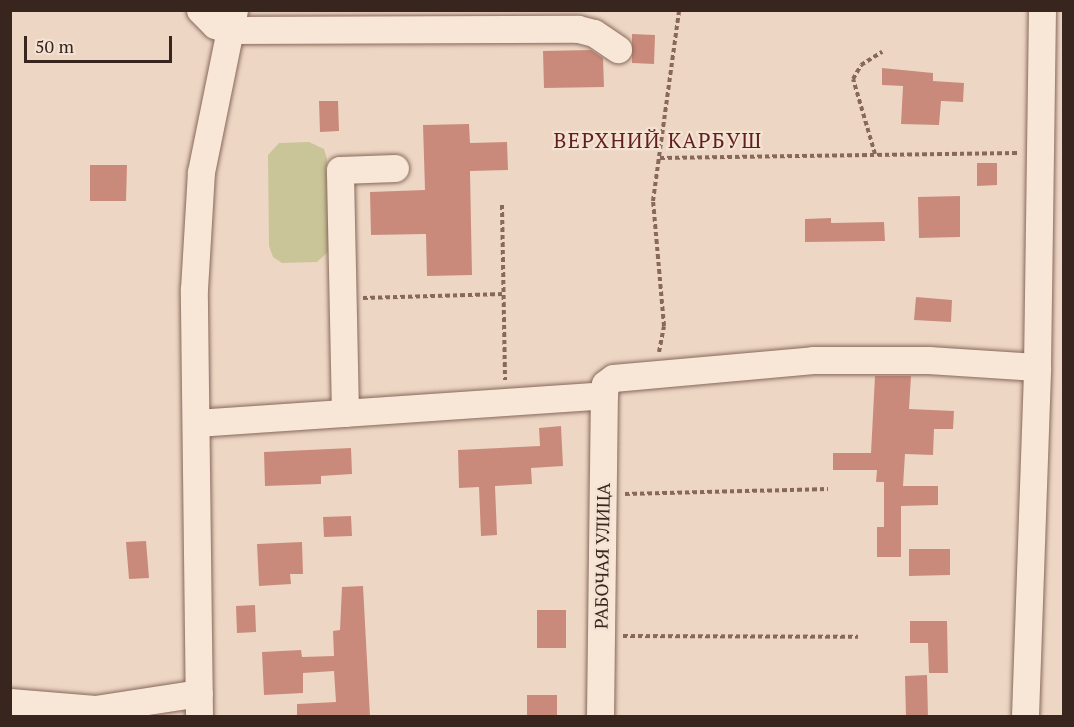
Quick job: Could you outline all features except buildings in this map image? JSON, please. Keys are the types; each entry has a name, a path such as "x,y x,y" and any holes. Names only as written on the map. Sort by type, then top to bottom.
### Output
{"street":[{"path":"200,10 215,25 231,20 578,29 594,33 618,49"},
{"path":"1025,717 1037,367 1042,10"},
{"path":"10,702 95,709 199,705 194,289 201,172 231,20"},
{"path":"345,413 340,170 395,168"},
{"path":"196,423 604,394 605,384 613,378 813,360 928,360 1037,367"},
{"name":"РАБОЧАЯ УЛИЦА","path":"600,717 604,394"}],"path":[{"path":"644,375 660,351 664,326 653,201 679,10"},
{"path":"875,154 853,79 861,65 882,52"},
{"path":"660,158 1040,153"},
{"path":"502,205 506,401"},
{"path":"343,298 504,294"},
{"path":"603,494 828,489"},
{"path":"602,636 858,637"}],"shaded area":[{"path":"309,142 324,149 327,159 329,251 317,262 282,263 273,257 269,246 268,155 279,143"}],"district":[{"name":"ВЕРХНИЙ КАРБУШ","path":"658,140"}]}
